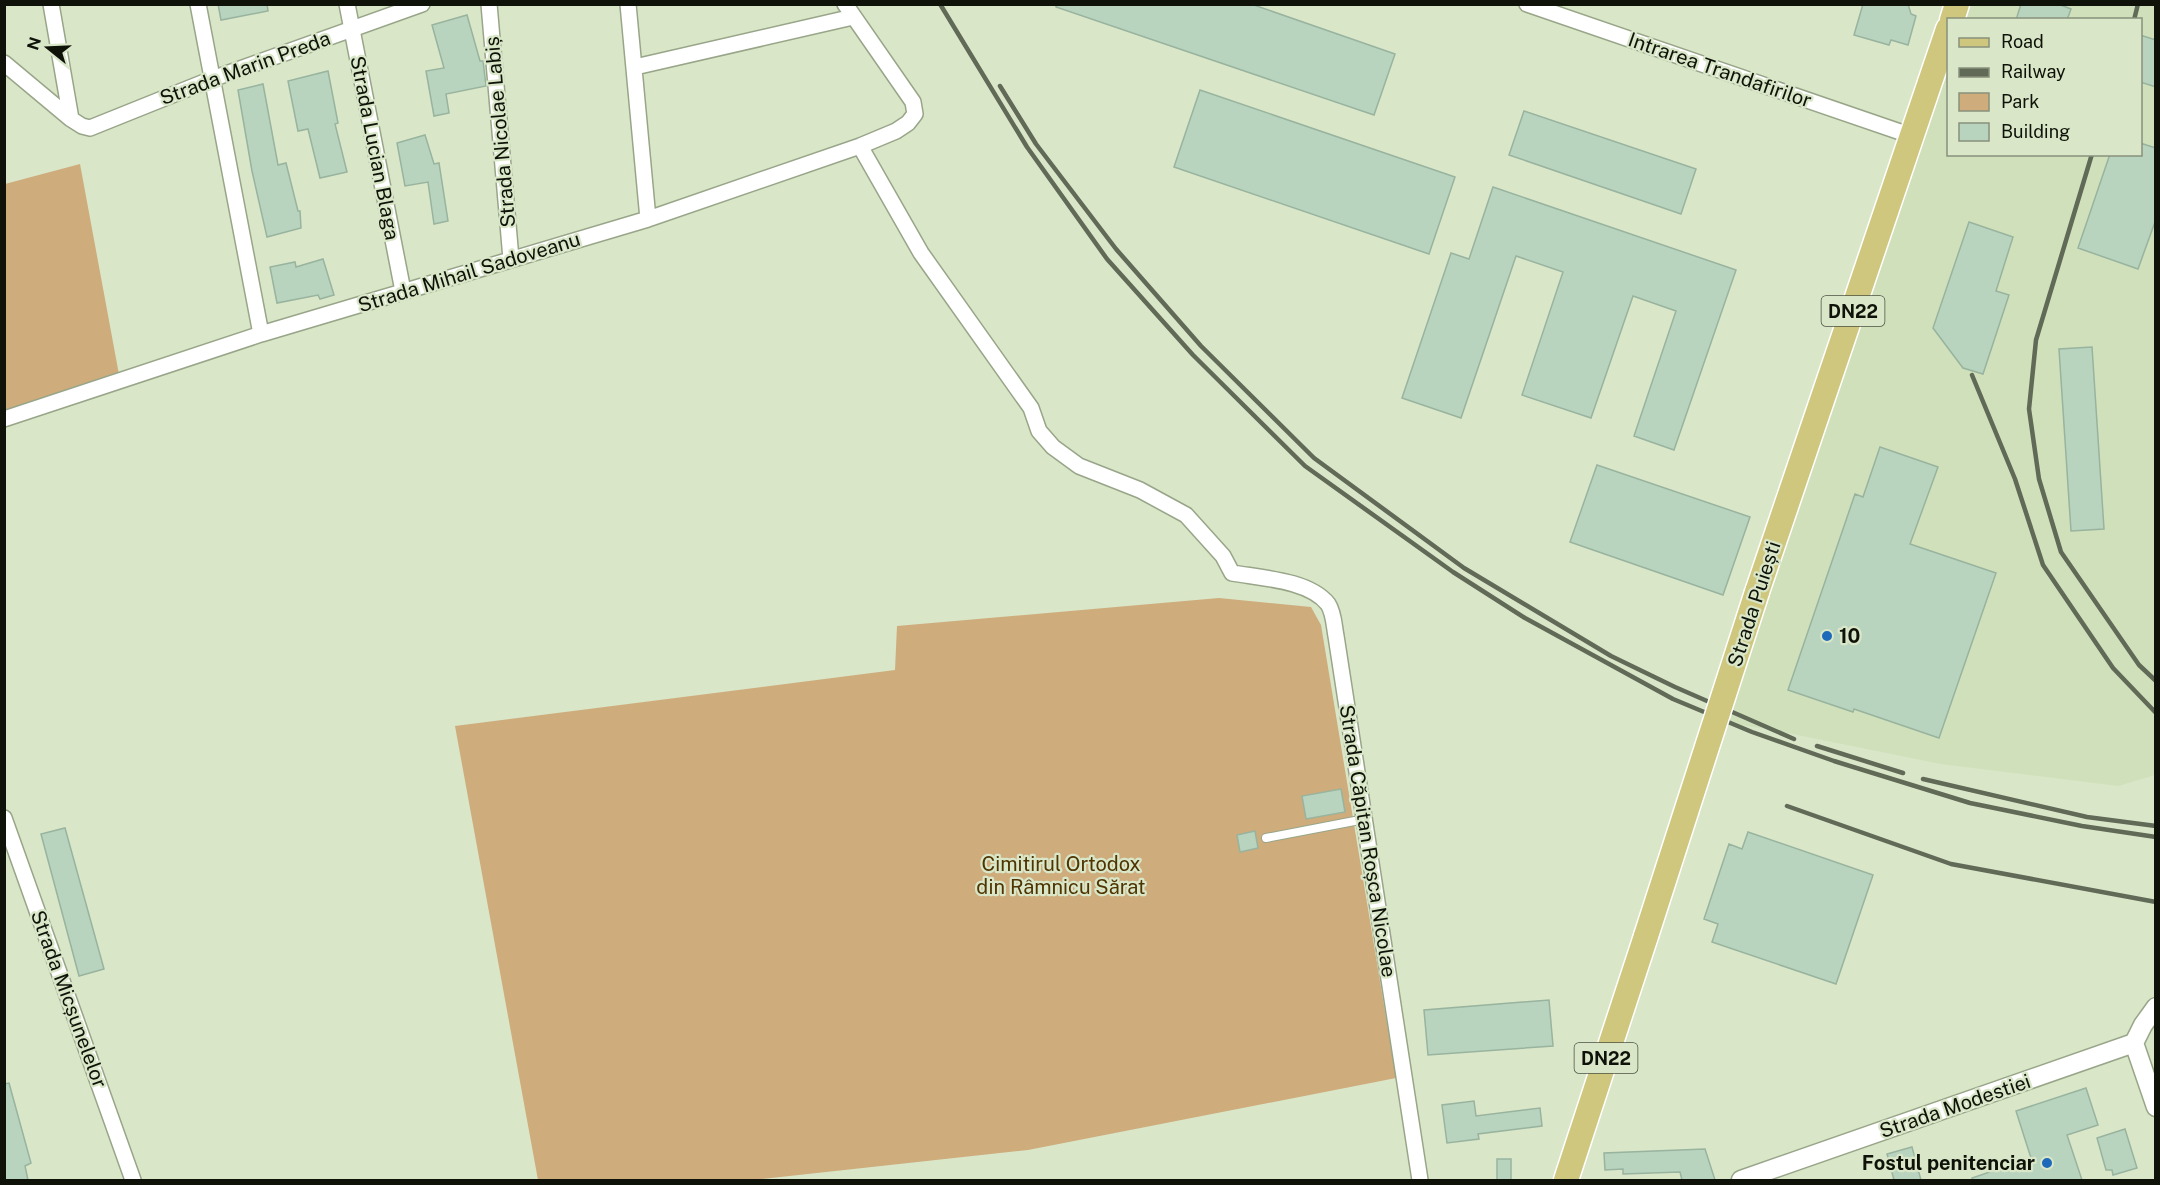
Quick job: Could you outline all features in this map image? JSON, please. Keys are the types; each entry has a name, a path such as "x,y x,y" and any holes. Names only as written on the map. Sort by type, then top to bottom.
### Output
{"main road":[{"name":"Strada Puiești","path":"1566,1180 1757,592 1947,32"}],"street":[{"path":"51,4 71,119"},
{"path":"198,4 261,334"},
{"name":"Strada Lucian Blaga","path":"347,4 403,291"},
{"name":"Strada Marin Preda","path":"71,119 90,128 212,79 422,4"},
{"name":"Strada Nicolae Labiș","path":"489,4 511,259"},
{"path":"628,4 648,219"},
{"name":"Intrarea Trandafirilor","path":"1527,4 1912,136"},
{"path":"635,67 849,11"},
{"name":"Strada Mihail Sadoveanu","path":"4,419 261,334 648,219 860,146 908,123 915,114 913,102 849,11"},
{"path":"4,63 71,119"},
{"name":"Strada Căpitan Roșca Nicolae","path":"860,146 921,253 1031,408 1039,431 1053,447 1080,466 1140,490 1186,515 1223,556 1232,573 1303,587 1312,591 1329,606 1336,636 1420,1180"},
{"name":"Strada Micșunelelor","path":"4,818 133,1180"},
{"path":"2156,1007 2134,1043 2156,1107"},
{"name":"Strada Modestiei","path":"1741,1180 2134,1043"}],"lane":[{"path":"1266,838 1365,819"}],"shaded area":[{"path":"1948,5 2155,5 2155,775 2118,786 1941,764 1768,729 1705,720 1724,651"}],"green space":[{"path":"80,164 120,380 5,419 5,184"},
{"name":"Cimitirul Ortodox din Râmnicu Sărat","path":"1219,598 1311,607 1321,625 1396,1078 1028,1150 752,1180 538,1180 455,726 895,670 897,626"}],"building":[{"path":"218,4 267,4 268,11 221,20"},
{"path":"1056,4 1251,4 1395,54 1374,115 1056,7"},
{"path":"1863,4 1908,4 1911,14 1916,16 1908,45 1891,40 1889,45 1854,35"},
{"path":"2021,4 2058,4 2071,9 2068,18 2017,18"},
{"path":"467,15 480,61 483,61 486,86 446,94 449,113 434,116 426,71 444,68 432,25"},
{"path":"2142,36 2156,40 2156,87 2142,83"},
{"path":"328,71 338,123 335,124 347,172 320,178 308,129 298,131 288,81"},
{"path":"263,84 278,165 286,163 298,211 300,211 301,228 267,237 252,171 238,90"},
{"path":"1200,90 1455,177 1429,254 1174,167"},
{"path":"1524,111 1696,169 1681,214 1509,155"},
{"path":"425,135 434,164 439,163 448,221 434,224 428,182 405,186 397,143"},
{"path":"2142,144 2156,148 2156,219 2138,269 2078,248 2109,156 2142,156"},
{"path":"1493,187 1736,270 1674,450 1634,436 1676,311 1633,296 1591,418 1522,395 1563,272 1516,256 1461,418 1402,398 1451,253 1469,259"},
{"path":"1969,222 2013,237 1996,291 2009,295 1983,374 1963,368 1933,328"},
{"path":"323,259 334,295 320,299 318,295 277,303 270,267 295,262 296,267"},
{"path":"2092,347 2104,529 2071,531 2059,349"},
{"path":"1880,447 1938,467 1910,544 1996,573 1939,738 1854,709 1853,712 1788,690 1855,494 1863,497"},
{"path":"1597,465 1750,517 1723,595 1570,542"},
{"path":"1341,789 1345,812 1306,819 1302,796"},
{"path":"65,828 104,969 79,976 41,834"},
{"path":"1255,831 1258,848 1240,852 1237,835"},
{"path":"1748,832 1873,875 1836,984 1712,942 1718,924 1704,919 1729,844 1742,849"},
{"path":"1549,1000 1553,1046 1428,1055 1424,1010"},
{"path":"9,1083 31,1163 25,1166 28,1180 4,1180 4,1084"},
{"path":"2086,1088 2098,1125 2067,1135 2082,1180 1972,1180 1972,1178 2031,1158 2016,1111"},
{"path":"1474,1101 1476,1116 1540,1108 1542,1126 1478,1134 1479,1139 1447,1143 1442,1105"},
{"path":"2125,1129 2137,1168 2113,1175 2112,1170 2106,1170 2097,1138"},
{"path":"1912,1147 1921,1180 1894,1180 1887,1154"},
{"path":"1705,1149 1715,1180 1682,1180 1680,1172 1623,1174 1623,1169 1605,1170 1604,1153"},
{"path":"1497,1159 1511,1159 1511,1180 1497,1180"}],"railway":[{"path":"940,4 1027,147 1107,259 1193,355 1305,466 1453,572 1525,618 1673,699 1752,732 1834,761 1970,803 2082,826 2156,837"},
{"path":"2134,18 2138,4"},
{"path":"1000,86 1036,144 1116,249 1201,346 1314,458 1464,568 1611,656 1794,739"},
{"path":"2091,156 2036,340 2029,409 2039,479 2061,552 2139,665 2156,681"},
{"path":"1972,375 2015,479 2043,565 2113,668 2156,713"},
{"path":"1817,746 1903,773"},
{"path":"1923,779 2087,817 2156,826"},
{"path":"1787,806 1951,864 2156,902"}],"place":[{"name":"10","path":"1827,636"},
{"name":"Fostul penitenciar","path":"2047,1163"}]}
